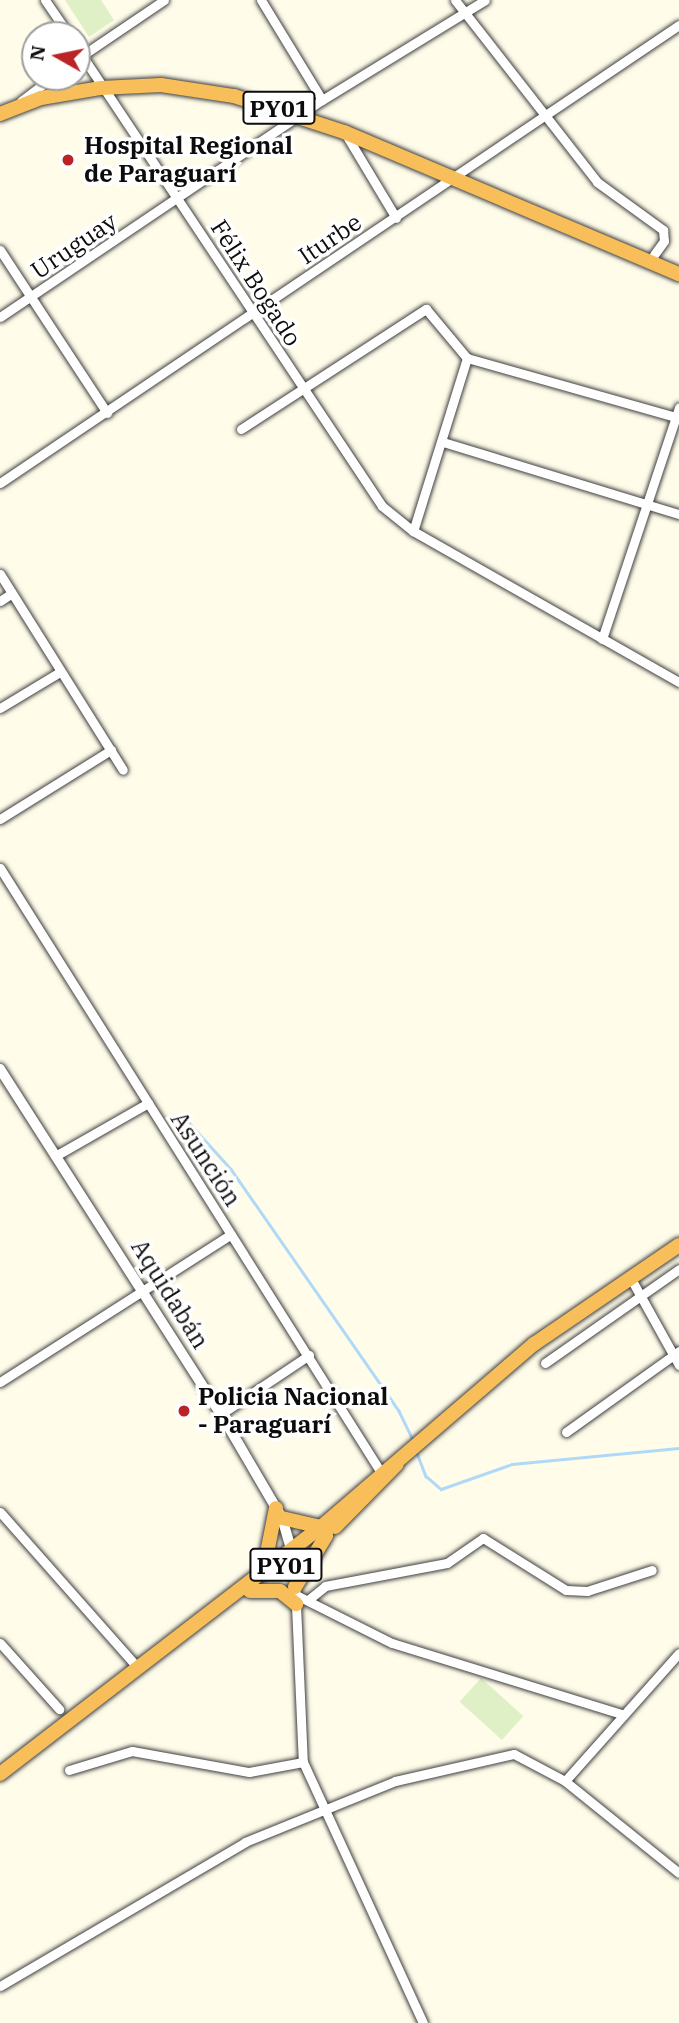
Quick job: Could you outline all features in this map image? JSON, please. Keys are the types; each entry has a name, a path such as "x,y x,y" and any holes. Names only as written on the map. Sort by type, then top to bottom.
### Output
{"highway":[{"name":"PY01","path":"0,114 14,107 101,88 198,89 300,116 344,132 679,274"},
{"name":"PY01","path":"543,218 679,266"},
{"name":"PY01","path":"157,1653 250,1591 323,1532 432,1431 556,1329 679,1245"},
{"name":"PY01","path":"323,1532 380,1471 400,1460"},
{"path":"250,1591 280,1591 299,1596 323,1532 279,1513 263,1570"},
{"name":"PY01","path":"0,1774 263,1570 293,1554"}],"street":[{"path":"45,0 59,21"},
{"path":"91,46 164,0"},
{"path":"261,0 322,100"},
{"path":"455,0 541,118 597,182 663,230 664,241 654,255"},
{"name":"Uruguay","path":"0,317 322,100 485,0"},
{"name":"Iturbe","path":"0,483 396,218 458,180 541,118 679,25"},
{"name":"Félix Bogado","path":"91,73 178,198 252,314 382,506 413,531 679,682"},
{"path":"14,107 35,91"},
{"path":"344,132 396,218"},
{"path":"0,250 107,413"},
{"path":"241,429 426,309 467,358 677,418"},
{"path":"413,531 443,442 467,358"},
{"path":"603,639 679,407"},
{"path":"443,442 679,514"},
{"path":"0,574 123,770"},
{"path":"0,601 12,593"},
{"path":"0,708 60,671"},
{"path":"0,820 111,750"},
{"name":"Asunción","path":"0,868 380,1471"},
{"name":"Aquidabán","path":"2,1077 57,1155 221,1414 279,1513 293,1554"},
{"path":"57,1155 148,1104"},
{"path":"0,1382 231,1234"},
{"path":"545,1363 679,1269"},
{"path":"630,1277 676,1353 679,1365"},
{"path":"556,1329 568,1346"},
{"path":"566,1432 676,1353"},
{"path":"221,1414 309,1355"},
{"path":"0,1512 138,1668"},
{"path":"299,1596 325,1586 447,1563 483,1538 566,1590 587,1591 652,1570"},
{"path":"293,1554 299,1596 303,1762 423,2023"},
{"path":"299,1596 392,1643 622,1714"},
{"path":"0,1643 59,1709"},
{"path":"565,1781 679,1653"},
{"path":"69,1770 132,1751 249,1772 303,1762"},
{"path":"0,1986 196,1867 323,1807 394,1781 514,1754 565,1781 679,1873"}],"green space":[{"path":"65,0 101,0 114,20 91,36 91,21 79,21"},
{"path":"481,1678 523,1716 502,1740 460,1702"}],"waterway":[{"path":"185,1118 231,1169 399,1411 413,1440"},
{"path":"417,1453 426,1476 441,1489 512,1464 679,1448"}],"place":[{"name":"Hospital Regional de Paraguarí","path":"68,160"},
{"name":"Policia Nacional - Paraguarí","path":"184,1411"}]}
